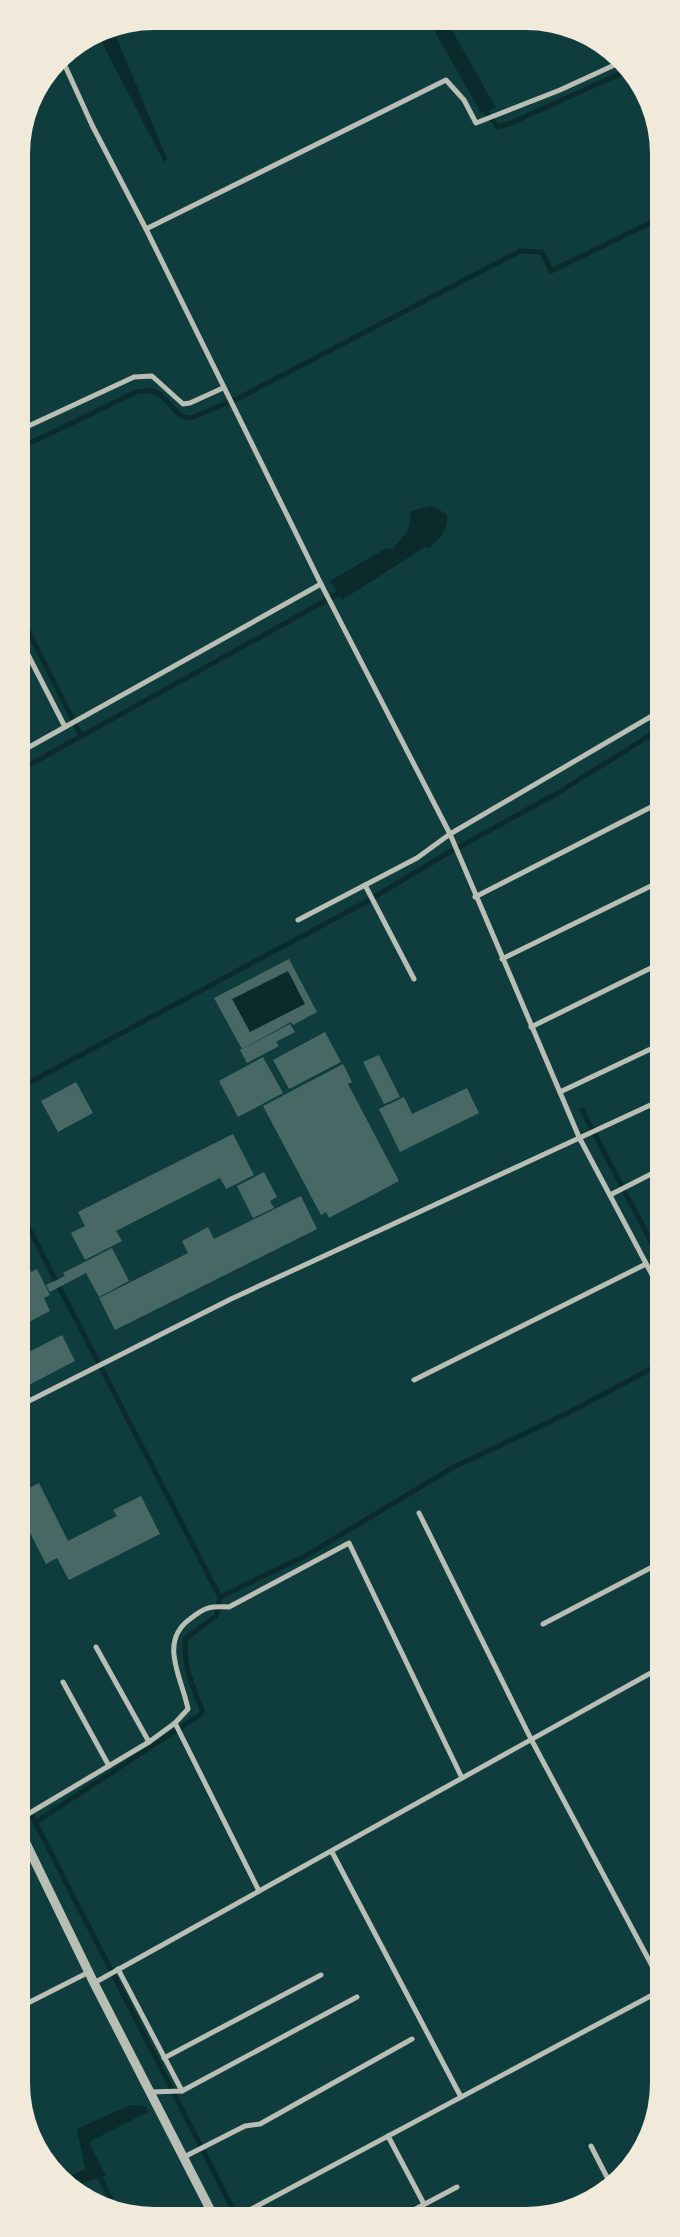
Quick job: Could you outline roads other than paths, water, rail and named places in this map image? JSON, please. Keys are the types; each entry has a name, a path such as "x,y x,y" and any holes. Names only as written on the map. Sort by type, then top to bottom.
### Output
{"street":[{"path":"146,229 446,80 464,100 476,123 560,90 613,66"},
{"path":"65,67 92,125 146,229 320,584 450,834 579,1137 650,1271"},
{"path":"30,425 134,377 152,376 183,404 190,404 223,388"},
{"path":"30,747 320,584"},
{"path":"30,658 67,726"},
{"path":"298,920 417,858 450,834 650,717"},
{"path":"476,897 650,808"},
{"path":"365,885 414,979"},
{"path":"502,959 650,886"},
{"path":"532,1027 650,968"},
{"path":"560,1092 650,1049"},
{"path":"30,1401 232,1299 650,1105"},
{"path":"610,1195 650,1175"},
{"path":"414,1380 646,1264"},
{"path":"419,1513 531,1739 650,1962"},
{"path":"30,1813 176,1725 188,1709 172,1650 174,1636 181,1626 208,1606 229,1606 349,1543 462,1778"},
{"path":"543,1624 650,1568"},
{"path":"96,1647 149,1742"},
{"path":"94,1983 650,1673"},
{"path":"63,1682 109,1766"},
{"path":"176,1725 259,1891"},
{"path":"30,1849 94,1983 209,2207"},
{"path":"332,1852 460,2097"},
{"path":"117,1970 164,2058 179,2091"},
{"path":"30,2002 89,1972"},
{"path":"164,2058 321,1974"},
{"path":"255,2207 650,1996"},
{"path":"150,2092 179,2091 357,1997"},
{"path":"184,2157 245,2126 260,2124 412,2039"},
{"path":"388,2136 424,2204"},
{"path":"591,2146 607,2177"},
{"path":"419,2207 456,2187"}],"water":[{"path":"434,30 452,30 496,108 481,113"},
{"path":"116,36 167,159 164,162 102,42 107,39"},
{"path":"431,506 447,514 445,529 437,540 429,548 425,547 342,600 330,581 385,549 393,548 408,531 411,511"},
{"path":"288,971 305,1004 250,1032 232,999"},
{"path":"130,2105 146,2107 148,2112 89,2142 106,2176 82,2183 72,2175 85,2169 77,2129"}],"waterway":[{"path":"483,108 498,127 511,123 620,74"},
{"path":"30,443 136,392 150,391 158,393 179,414 184,417 192,417 239,398 520,251 542,252 551,271 650,223"},
{"path":"30,765 343,591"},
{"path":"30,634 81,736"},
{"path":"30,1082 364,903 448,853 556,794 650,735"},
{"path":"582,1110 650,1240"},
{"path":"30,1231 220,1597 216,1616 186,1638 187,1666 202,1710 201,1714 36,1822"},
{"path":"220,1597 307,1555 452,1468 568,1413 650,1369"},
{"path":"30,1812 232,2207"},
{"path":"98,2173 111,2199"}]}
